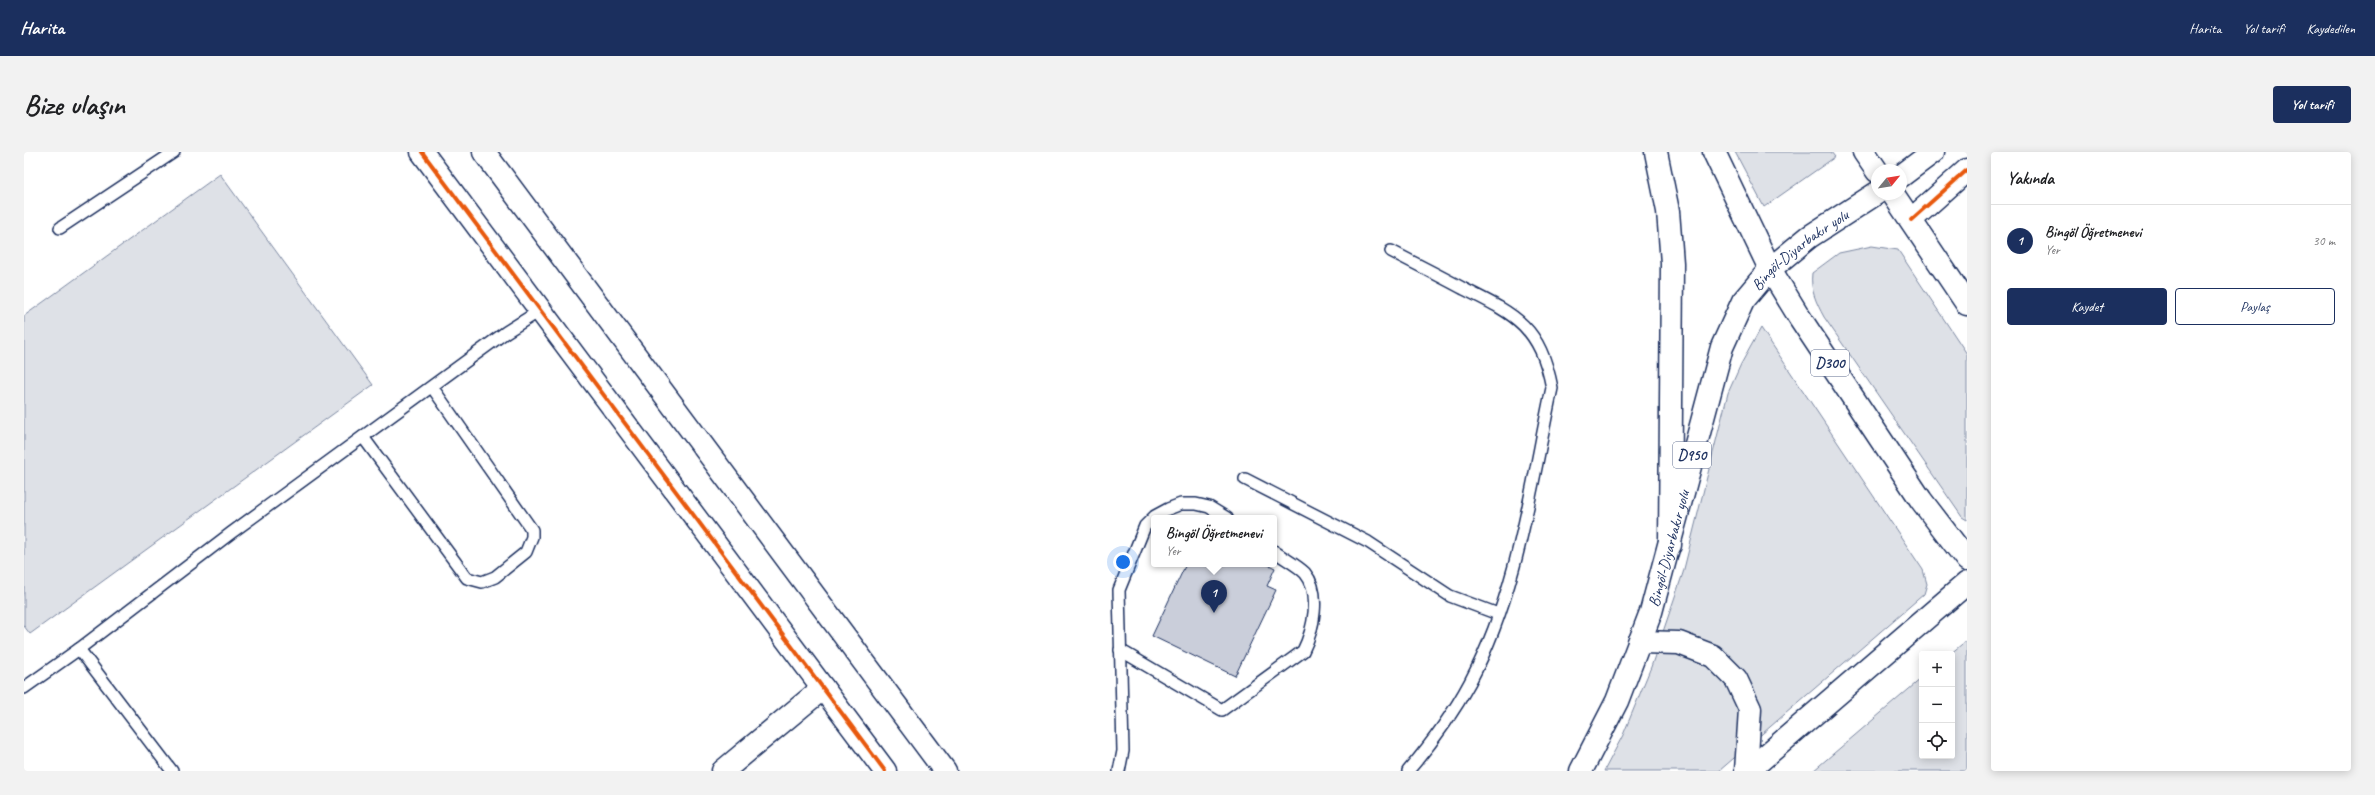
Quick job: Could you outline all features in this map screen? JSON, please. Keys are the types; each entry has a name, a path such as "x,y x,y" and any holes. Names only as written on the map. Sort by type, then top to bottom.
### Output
{"main road":[{"path":"422,152 884,771"},
{"path":"484,152 945,771"},
{"path":"1656,152 1668,211 1672,263 1670,545"},
{"name":"D300","path":"1714,152 1770,269 1800,318 1917,494 1967,560"},
{"path":"1864,152 1872,164"},
{"path":"1907,172 1933,152"},
{"path":"1911,220 1967,170"},
{"name":"Bingöl-Diyarbakır yolu","path":"1581,771 1617,701 1651,612 1670,545 1696,437 1722,347 1743,301 1770,269 1809,237 1871,198"},
{"path":"1897,200 1967,304"},
{"path":"1747,771 1967,583"},
{"path":"1639,642 1679,643 1713,656 1736,679 1750,709 1747,771"},
{"path":"723,771 823,688"}],"lane":[{"path":"60,228 174,152"},
{"path":"1391,251 1509,312 1532,335 1548,368 1552,388 1510,583 1486,649 1470,682 1430,745 1408,771"},
{"path":"24,688 79,649 231,533 541,310"},
{"path":"363,437 467,578 482,582 495,576 526,552 532,537 532,530 432,387"},
{"path":"1245,479 1368,542 1450,596 1498,614"},
{"path":"1158,515 1181,504 1196,504 1209,507 1222,515"},
{"path":"1119,771 1122,751 1119,590 1145,526 1151,521"},
{"path":"1120,650 1222,710 1303,651 1309,638 1314,611 1310,586 1305,574 1277,554"},
{"path":"79,649 172,771"}],"shaded area":[{"path":"1735,152 1831,152 1835,157 1764,207"},
{"path":"220,174 373,385 30,634 24,626 24,316"},
{"path":"1872,246 1898,250 1967,354 1967,520 1962,517 1824,317 1814,296 1812,273 1839,253"},
{"path":"1761,328 1923,570 1927,584 1924,594 1719,771 1604,771 1623,735 1651,667 1683,573 1728,393 1741,364"},
{"path":"1967,640 1967,771 1813,771 1919,681 1919,759 1955,759 1955,651 1954,651"}],"building":[{"path":"1185,567 1275,568 1267,586 1276,590 1235,676 1152,636"}],"cycle path":[{"path":"422,152 885,771"},
{"path":"1911,220 1967,170"}],"place":[{"name":"Bingöl Öğretmenevi","path":"1214,613"}]}
